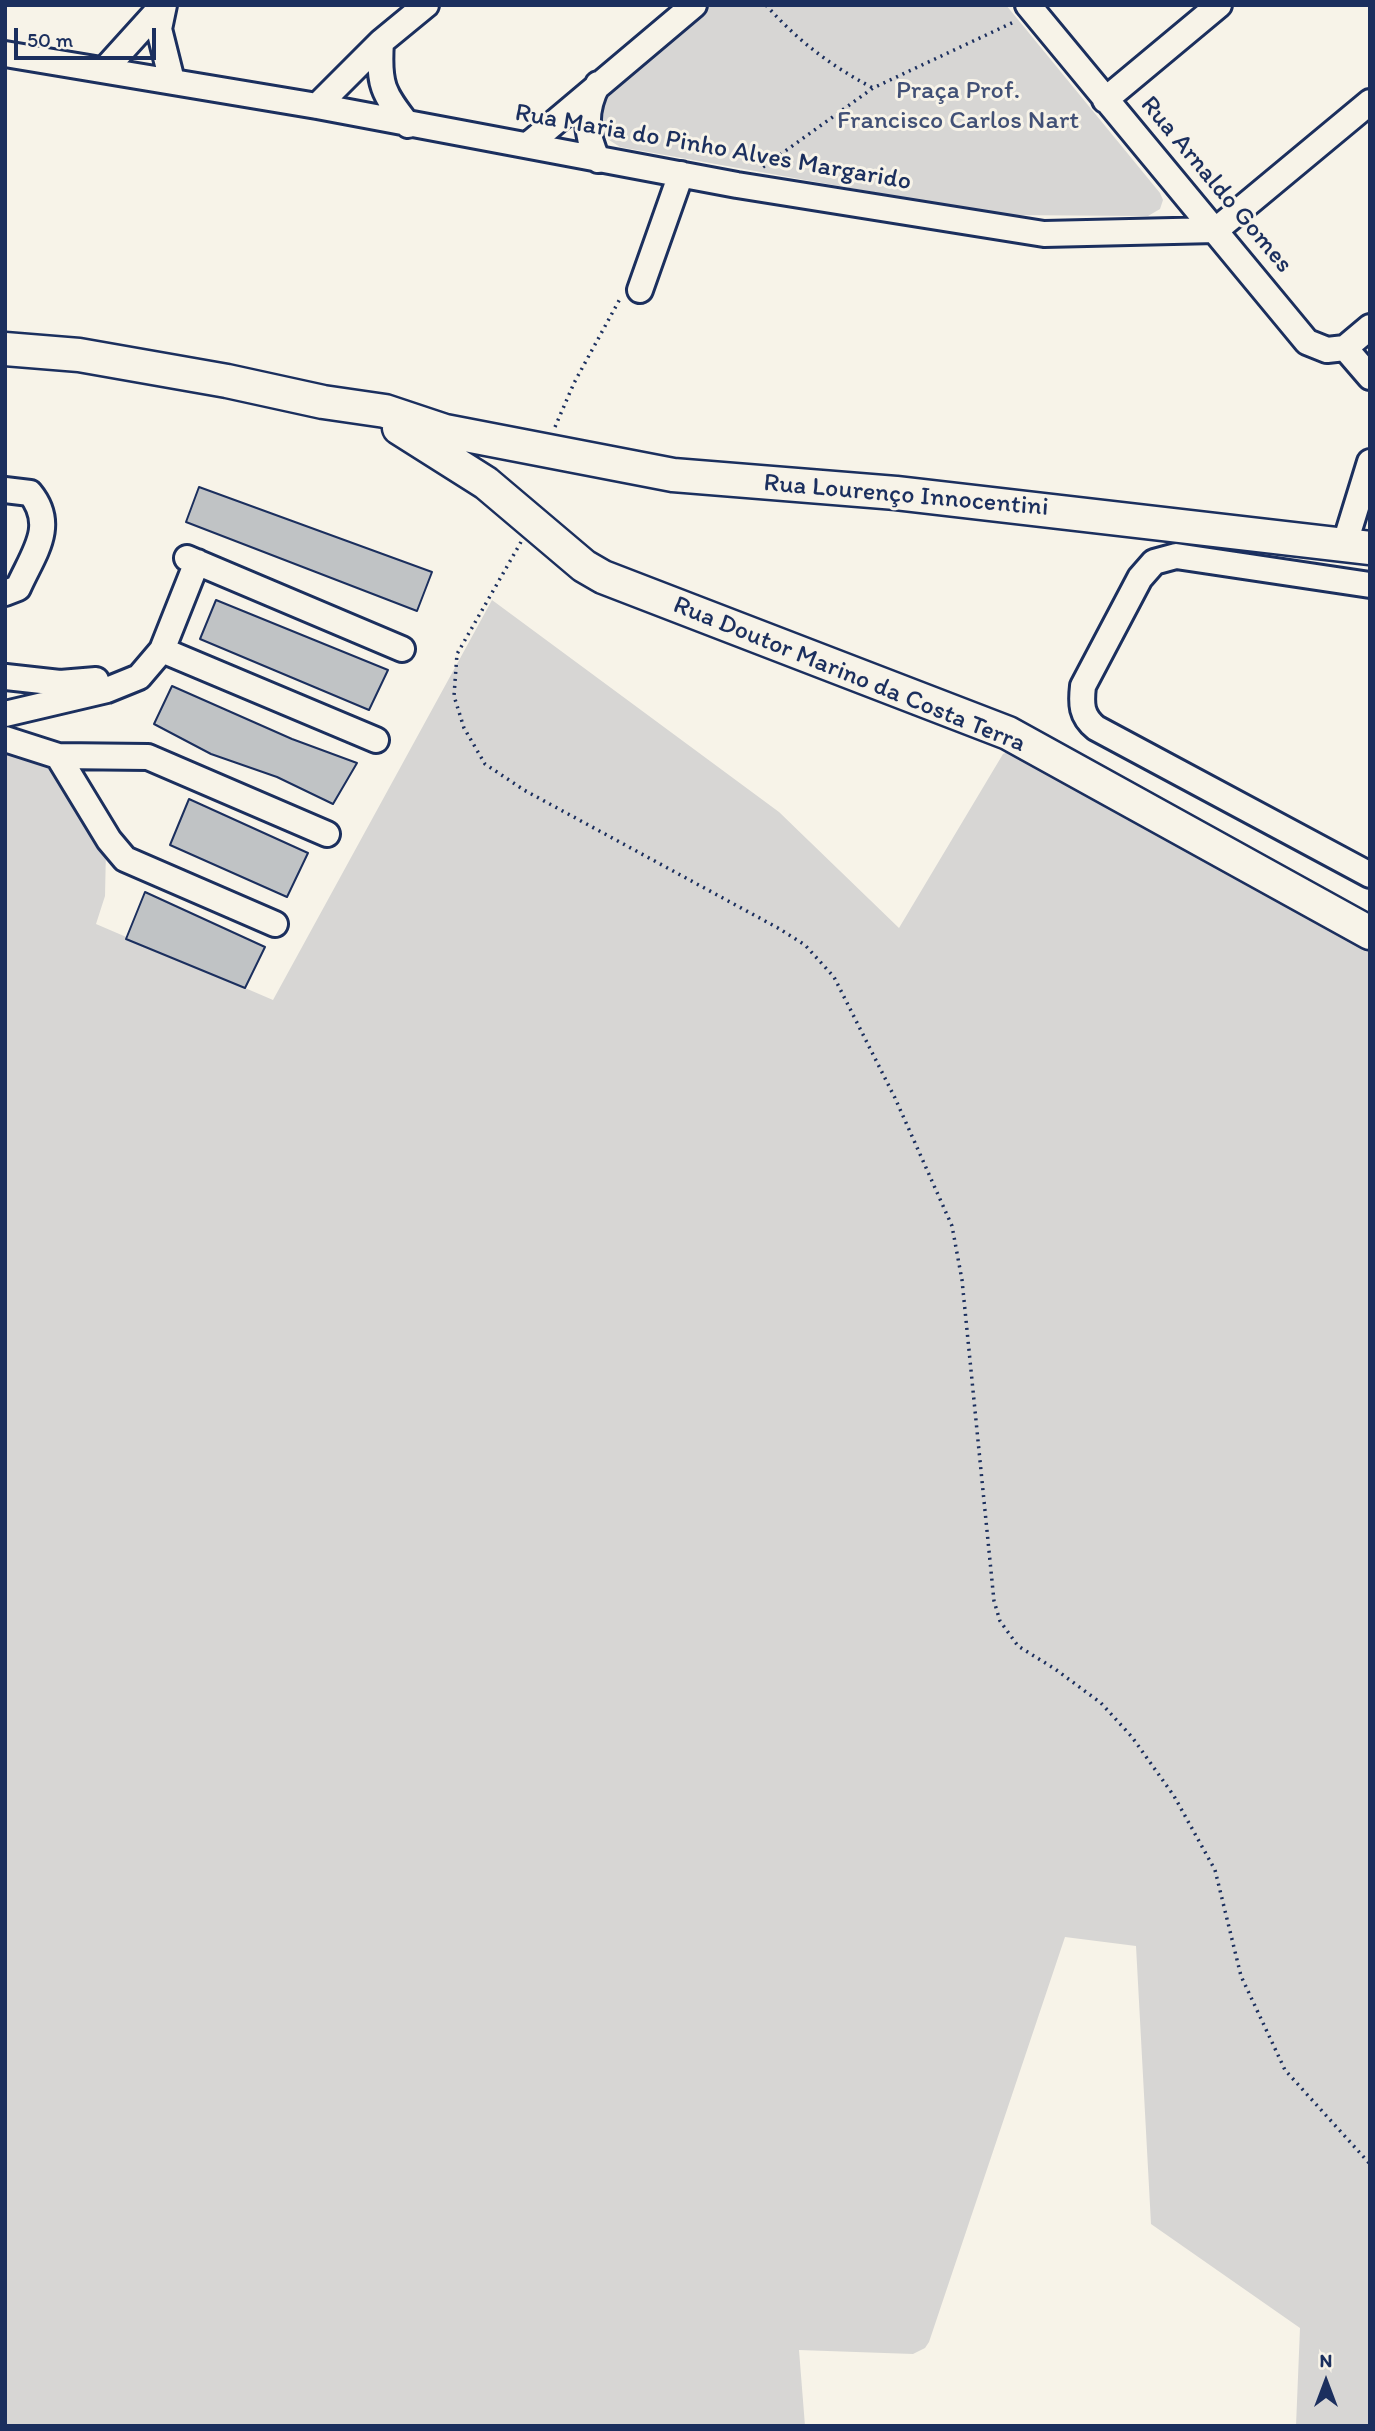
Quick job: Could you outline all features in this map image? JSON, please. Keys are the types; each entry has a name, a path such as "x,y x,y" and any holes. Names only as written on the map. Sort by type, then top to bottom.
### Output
{"main road":[{"name":"Rua Lourenço Innocentini","path":"5,349 79,355 227,381 323,402 385,411 446,430 673,475 896,493 1357,545"},
{"name":"Rua Lourenço Innocentini","path":"323,402 399,428 446,430"},
{"name":"Rua Doutor Marino da Costa Terra","path":"399,428 486,483 584,566 620,585 1008,733 1370,933"},
{"name":"Rua Doutor Marino da Costa Terra","path":"446,430 470,457 486,483"}],"street":[{"path":"106,68 164,5"},
{"path":"164,5 159,29 172,81"},
{"path":"317,106 381,42 426,5"},
{"path":"528,145 598,83 694,5"},
{"path":"1105,100 1219,5"},
{"name":"Rua Arnaldo Gomes","path":"1031,9 1307,342 1327,350 1345,348"},
{"path":"381,42 379,68 384,95 408,125"},
{"name":"Rua Maria do Pinho Alves Margarido","path":"5,54 106,68 737,185 1044,234 1216,230"},
{"path":"598,83 589,104 587,127 598,160"},
{"path":"1216,230 1370,102"},
{"path":"640,289 681,174"},
{"path":"1370,327 1345,348 1370,377"},
{"path":"1357,545 1370,461"},
{"path":"5,490 30,493 42,508 44,529 18,588 5,593"},
{"path":"1370,585 1175,556 1154,562 1140,578 1083,686 1082,710 1087,721 1096,727 1370,876"},
{"path":"5,714 107,690 139,677 162,650 192,560 402,649"},
{"path":"162,650 376,740"},
{"path":"6,677 60,683 139,677"},
{"path":"5,739 58,756 148,757 327,835"},
{"path":"58,756 109,839 125,859 275,924"}],"path":[{"path":"766,5 797,39 833,67 873,89"},
{"path":"737,185 873,89 1031,9"},
{"path":"545,448 574,383 621,297 640,289"},
{"path":"533,522 457,654 454,696 464,729 485,764 524,790 778,928 805,945 834,977 895,1098 952,1226 962,1280 994,1601 1000,1620 1018,1646 1101,1703 1132,1737 1174,1796 1215,1870 1241,1976 1285,2070 1370,2164"}],"green space":[{"name":"Praça Prof. Francisco Carlos Nart","path":"709,5 1006,5 1160,193 1163,200 1160,209 1148,216 1002,215 620,147 606,138 597,123 604,92"},
{"path":"492,600 779,812 899,928 1003,754 1008,752 1370,952 1370,2426 1296,2426 1300,2328 1151,2224 1136,1946 1065,1937 929,2342 925,2348 913,2354 799,2350 805,2426 5,2426 5,746 26,752 57,775 106,849 105,896 96,924 273,1000"}],"building":[{"path":"199,487 432,572 417,611 186,522"},
{"path":"216,600 388,670 369,710 200,639"},
{"path":"172,686 292,739 357,763 333,804 277,777 211,754 154,724"},
{"path":"189,799 308,853 287,897 170,845"},
{"path":"145,892 265,947 245,988 126,939"}]}
